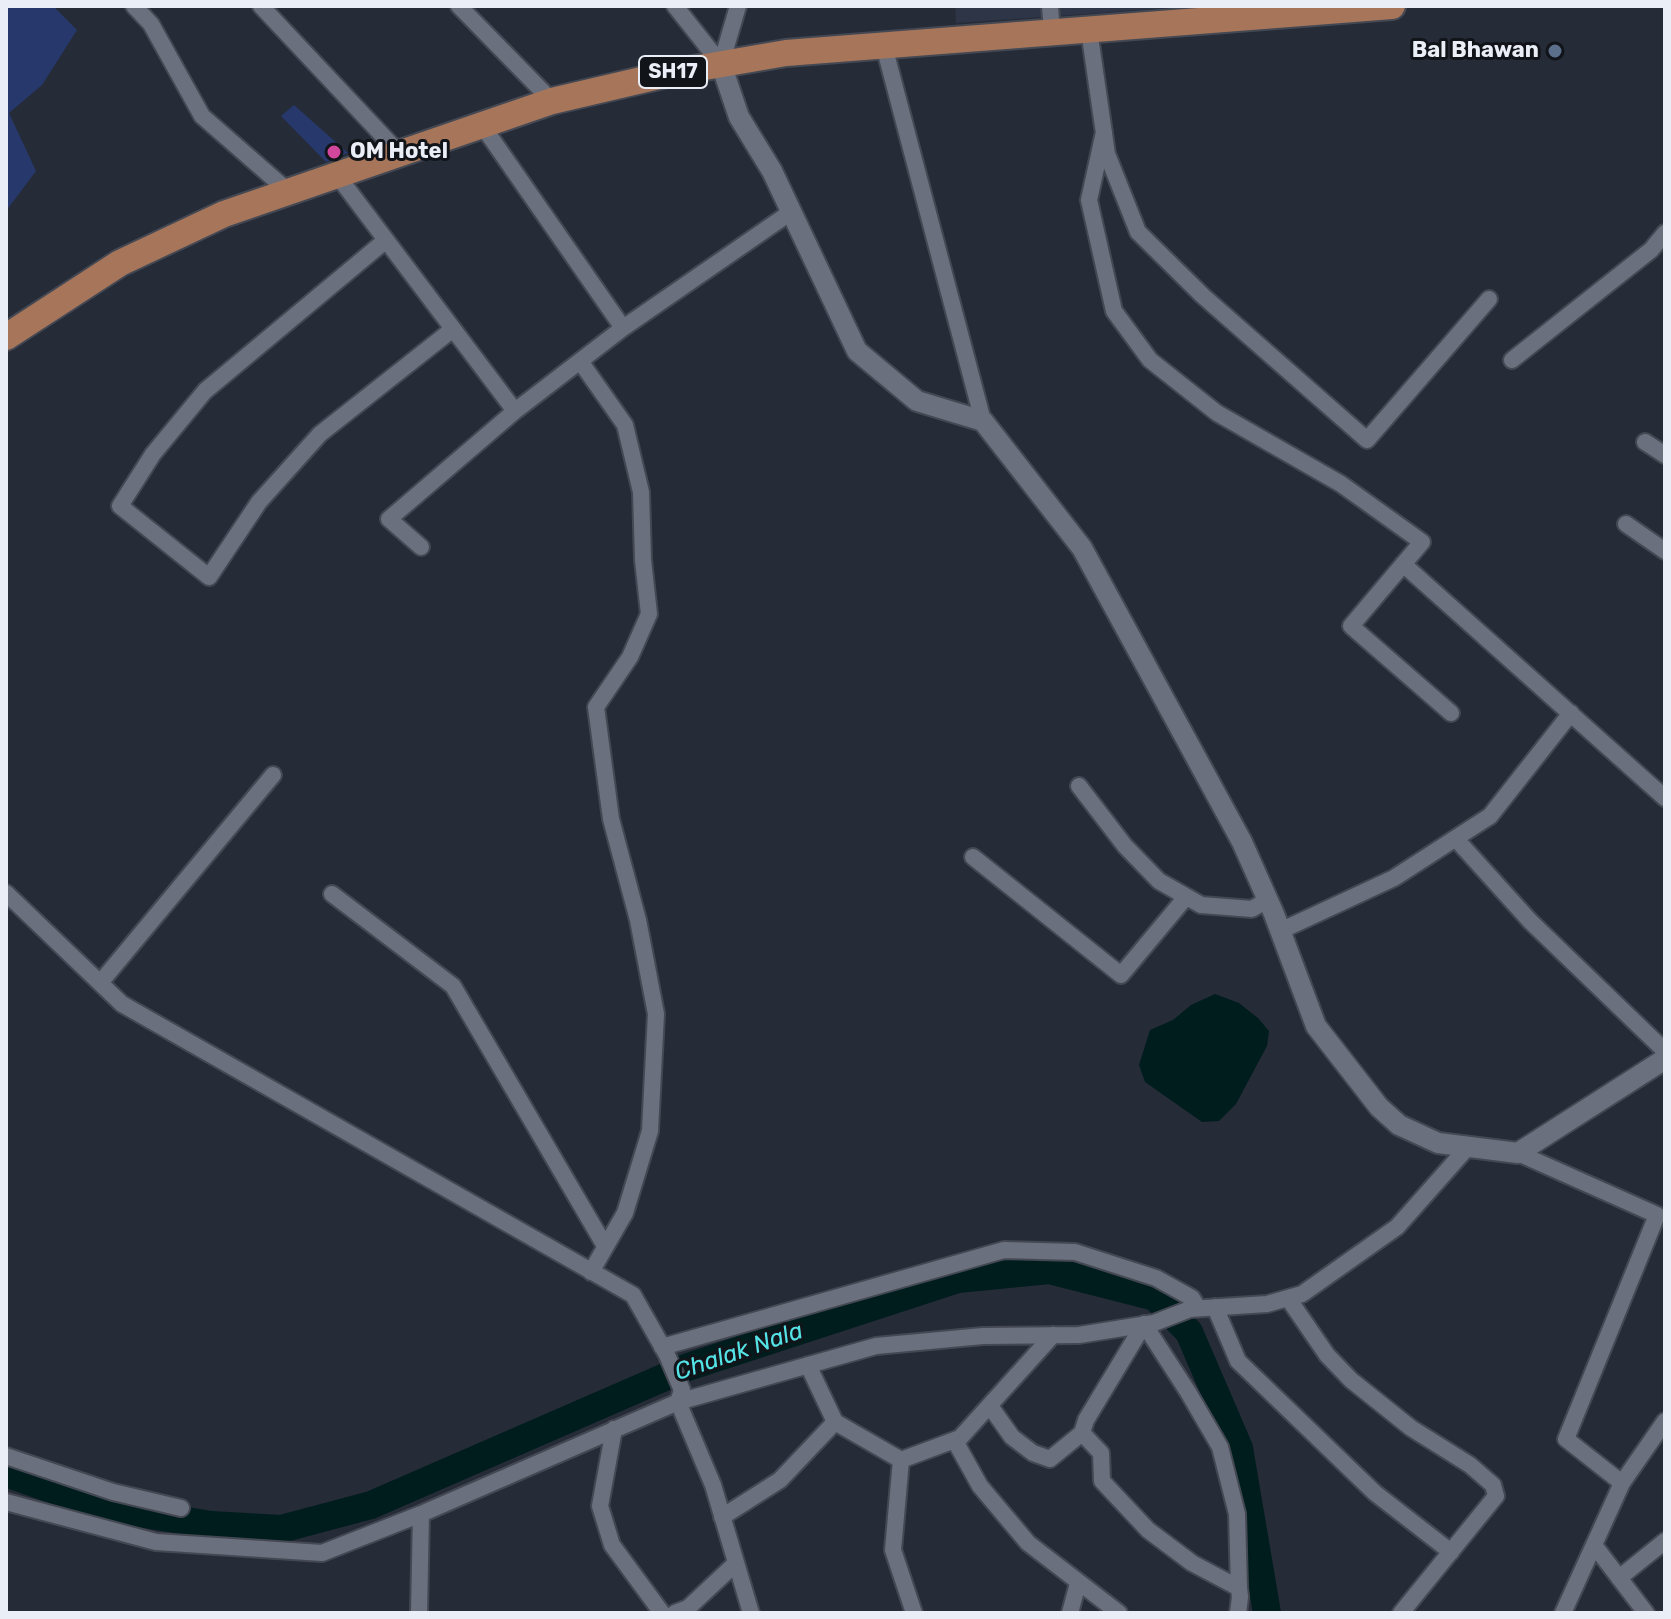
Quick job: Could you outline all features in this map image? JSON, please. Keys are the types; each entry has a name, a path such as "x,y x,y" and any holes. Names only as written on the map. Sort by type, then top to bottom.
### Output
{"main road":[{"name":"SH17","path":"6,337 120,263 224,214 552,101 676,72 786,53 1392,6"}],"street":[{"path":"134,6 151,24 202,116 289,192"},
{"path":"261,6 400,154"},
{"path":"459,6 552,101"},
{"path":"675,6 721,64 739,117 772,171 857,351 917,401 983,421"},
{"path":"721,64 738,6"},
{"path":"1050,6 1052,32"},
{"path":"1089,30 1107,154 1138,232 1203,296 1367,440 1489,299"},
{"path":"884,46 983,421 1082,548 1242,842 1316,1026 1379,1107 1399,1125 1438,1143 1518,1153 1661,1217 1566,1439 1622,1483"},
{"path":"482,125 623,328"},
{"path":"1104,132 1089,200 1114,311 1150,360 1217,413 1341,484 1422,542 1351,626 1451,713"},
{"path":"337,175 515,411"},
{"path":"421,547 389,519 515,411 623,328 791,212"},
{"path":"1512,360 1658,253 1665,233"},
{"path":"386,240 205,391 153,454 120,506 209,577 259,502 320,434 453,329"},
{"path":"580,361 625,425 641,492 643,560 649,614 630,657 596,707 611,819 638,920 656,1014 650,1131 625,1213 591,1272"},
{"path":"1645,442 1665,455"},
{"path":"1626,524 1665,551"},
{"path":"1403,564 1665,798"},
{"path":"1280,931 1394,878 1490,816 1571,713"},
{"path":"100,983 273,775"},
{"path":"1079,786 1159,881 1201,905 1252,909 1267,900"},
{"path":"1456,839 1530,921 1665,1051"},
{"path":"973,857 1121,975 1186,897"},
{"path":"6,893 122,1004 633,1295 665,1351 713,1485 751,1613"},
{"path":"332,894 453,986 605,1246"},
{"path":"1518,1153 1665,1059"},
{"path":"6,1502 156,1542 322,1553 421,1514 614,1429 680,1396 876,1346 983,1336 1079,1335 1149,1324 1194,1308 1267,1304 1302,1294 1397,1227 1467,1148"},
{"path":"665,1351 1004,1250 1075,1252 1156,1278 1192,1298 1194,1308"},
{"path":"1288,1298 1327,1355 1351,1380 1411,1428 1470,1465 1493,1485 1496,1496 1401,1613"},
{"path":"1215,1307 1238,1361 1375,1493 1451,1552"},
{"path":"990,1406 1012,1437 1033,1453 1050,1459 1082,1433 1086,1420 1149,1324"},
{"path":"1149,1324 1220,1447 1237,1514 1238,1613"},
{"path":"808,1365 835,1422 901,1460 960,1438 1053,1335"},
{"path":"1563,1613 1622,1483 1665,1421"},
{"path":"722,1517 780,1480 835,1422"},
{"path":"614,1429 600,1506 612,1545 662,1613"},
{"path":"1082,1433 1101,1453 1102,1481 1148,1530 1192,1563 1239,1588"},
{"path":"955,1441 980,1486 1028,1543 1119,1613"},
{"path":"6,1456 113,1492 181,1508"},
{"path":"901,1460 893,1550 914,1613"},
{"path":"419,1613 421,1514"},
{"path":"1619,1578 1665,1541"},
{"path":"1594,1545 1646,1613"},
{"path":"675,1613 688,1608 736,1563"},
{"path":"1070,1613 1078,1583"}],"shaded area":[{"path":"955,6 1200,6 956,23"},
{"path":"1215,994 1239,1003 1269,1031 1267,1046 1236,1104 1219,1121 1202,1122 1145,1082 1139,1065 1150,1030"}],"building":[{"path":"6,6 53,6 77,30 42,85 9,113 36,171 6,211"},
{"name":"OM Hotel","path":"294,105 348,153 326,162 281,116"}],"waterway":[{"name":"Chalak Nala","path":"6,1473 102,1507 211,1525 281,1529 371,1505 688,1367 958,1279 1049,1270 1155,1297 1189,1332 1239,1448 1267,1613"}],"place":[{"name":"Bal Bhawan","path":"1555,51"},
{"name":"OM Hotel","path":"334,152"}]}
